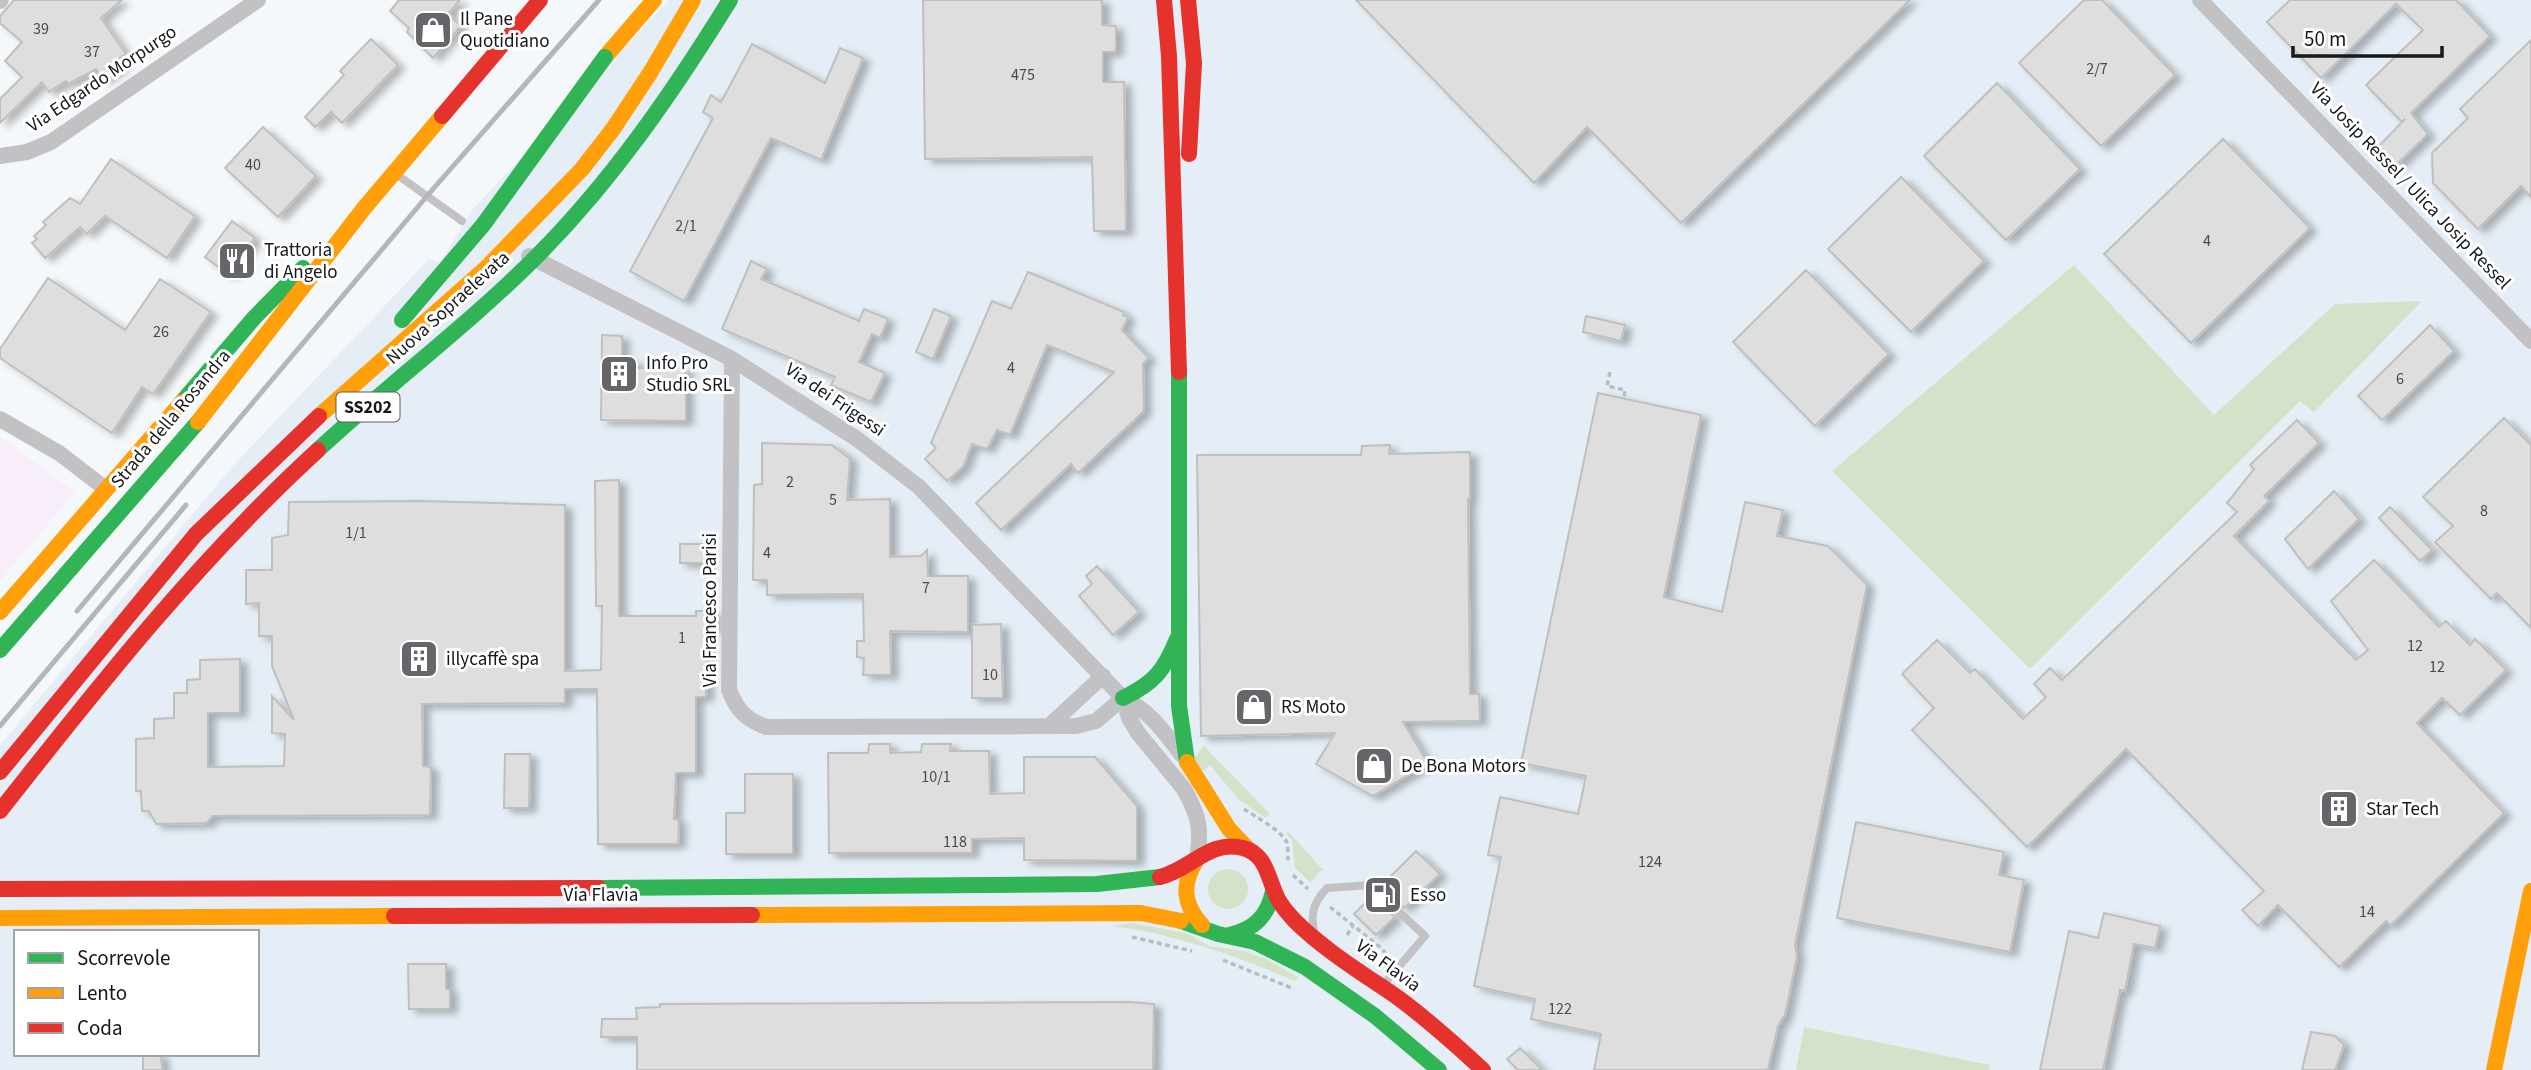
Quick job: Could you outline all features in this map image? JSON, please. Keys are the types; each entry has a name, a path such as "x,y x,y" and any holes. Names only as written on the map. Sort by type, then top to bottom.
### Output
{"main road":[{"name":"Strada della Rosandra","path":"0,650 186,437 365,207 540,0"},
{"path":"196,534 436,285 605,57 654,0"},
{"name":"Nuova Sopraelevata","path":"0,772 196,534 305,429 486,268 582,169 613,129 650,73 693,0"},
{"name":"Nuova Sopraelevata","path":"0,811 108,674 215,551 278,487 504,288 603,185 638,140 730,0"},
{"path":"1164,0 1169,56 1179,353 1179,706 1187,762 1229,829 1249,850"},
{"path":"1179,353 1194,63 1188,0"},
{"name":"Strada della Rosandra","path":"0,612 254,318 365,207"},
{"path":"1123,698 1140,690 1166,668 1179,633"},
{"name":"Via Flavia","path":"0,889 1063,885 1136,881 1166,876 1183,869 1204,853 1222,846 1231,846 1249,850 1267,867 1273,891 1283,908 1317,939 1453,1041 1483,1070"},
{"path":"1197,859 1187,874 1184,888 1192,915 1202,925"},
{"path":"1229,935 1252,928 1262,920 1268,911 1273,891"},
{"path":"2494,1070 2525,936 2531,891"},
{"name":"Via Flavia","path":"0,918 1141,913 1202,925 1214,932 1254,942 1308,971 1396,1033 1439,1070"}],"street":[{"name":"Via Edgardo Morpurgo","path":"0,156 27,152 51,142 258,0"},
{"name":"Via Josip Ressel / Ulica Josip Ressel","path":"2200,0 2531,341"},
{"name":"Via dei Frigessi","path":"462,221 732,359 858,439 919,488 1123,698 1140,706 1151,716 1187,762"},
{"name":"Via Francesco Parisi","path":"732,359 729,690 737,708 751,721 766,726 1076,726 1096,721 1123,698"},
{"path":"0,419 59,453 106,489"},
{"path":"1050,725 1103,676"},
{"name":"Via dei Frigessi","path":"1123,698 1133,725 1192,802 1200,829 1197,859"}],"lane":[{"path":"394,173 462,221"},
{"path":"1317,939 1312,912 1317,900 1327,888 1370,885 1425,936 1382,986"}],"path":[{"path":"1610,372 1607,386 1625,390 1624,399"},
{"path":"1264,821 1287,843 1288,860 1293,874 1307,888"},
{"path":"1334,910 1380,947"},
{"path":"1119,935 1195,951"},
{"path":"1216,958 1248,968 1295,990"}],"shaded area":[{"path":"669,0 2531,0 2531,1070 0,1070 0,745 231,468 429,259 440,262 473,209"},
{"path":"0,437 75,492 0,581"}],"green space":[{"path":"2074,265 2214,415 2335,304 2422,301 2314,412 2300,401 2030,669 1832,471"},
{"path":"1204,746 1270,814 1266,818 1239,800 1210,765 1202,771 1194,758"},
{"path":"1288,831 1324,871 1320,871 1311,883 1295,868 1292,840 1286,834"},
{"path":"1228,869 1236,870 1242,875 1247,881 1247,897 1242,903 1236,908 1228,909 1220,908 1214,903 1209,897 1208,889 1209,881 1214,875 1220,870"},
{"path":"1133,923 1189,934 1209,946 1244,951 1268,960 1298,977 1295,981 1182,940 1112,926"},
{"path":"1804,1027 1990,1065 1989,1070 1796,1070"}],"building":[{"path":"14,0 122,0 101,18 126,54 117,59 122,66 102,80 96,69 68,84 66,81 49,92 42,82 0,123 0,99 22,77 5,61 22,42 0,23 0,16"},
{"name":"Il Pane Quotidiano","path":"399,0 460,0 448,14 461,26 433,58 407,32 409,28 390,11"},
{"path":"923,0 1102,0 1102,25 1116,26 1116,52 1103,52 1103,82 1124,82 1126,231 1094,231 1092,157 925,159"},
{"path":"1356,0 1910,0 1681,223 1587,127 1534,183"},
{"path":"2084,0 2102,0 2175,75 2101,146 2019,63"},
{"path":"2290,0 2456,0 2490,36 2411,113 2428,134 2396,165 2379,146 2405,119 2402,122 2366,85 2423,30 2396,4 2321,78 2267,22"},
{"path":"371,39 398,65 342,123 331,112 315,127 305,117 344,75 340,71"},
{"path":"2531,40 2531,197 2521,186 2478,229 2433,183 2432,153 2468,118 2460,109"},
{"path":"752,44 825,83 840,48 863,58 821,160 771,138 684,301 630,271 713,118 703,112 711,95 721,102"},
{"path":"1997,83 2080,169 2006,240 1924,156"},
{"path":"263,127 316,176 278,217 225,168"},
{"path":"2223,139 2310,228 2191,343 2104,254"},
{"path":"111,159 195,216 167,258 105,216 87,234 80,227 45,258 32,243 37,239 34,236 46,225 43,222 70,198 80,204"},
{"path":"1901,177 1984,261 1911,332 1828,249"},
{"path":"232,221 255,238 229,275 205,257"},
{"path":"751,261 767,269 761,279 859,321 864,309 888,319 880,338 872,334 859,362 885,373 871,402 831,385 835,377 722,329"},
{"path":"1806,270 1889,354 1815,426 1733,342"},
{"path":"1028,272 1124,312 1123,315 1128,317 1122,330 1149,358 1143,364 1144,411 1078,473 1071,464 1001,530 976,503 1114,372 1047,345 1010,435 997,430 987,449 972,444 963,467 947,481 925,459 936,448 931,443 992,301 1011,309"},
{"path":"48,278 125,330 160,279 211,312 153,394 142,387 112,433 0,358 0,349"},
{"path":"934,309 951,316 933,359 916,352"},
{"path":"1586,316 1625,325 1621,341 1583,332"},
{"path":"2430,325 2454,351 2382,420 2358,396"},
{"name":"Info Pro Studio SRL","path":"602,335 622,336 622,361 636,361 636,368 686,368 686,421 601,420"},
{"path":"1598,393 1701,415 1664,597 1722,612 1745,502 1783,510 1777,536 1828,546 1867,585 1795,945 1797,957 1785,1015 1778,1026 1768,1070 1594,1070 1601,1034 1531,1019 1535,999 1474,986 1501,857 1488,855 1500,797 1578,814 1586,776 1521,763"},
{"path":"2504,418 2531,445 2531,628 2497,593 2491,599 2435,542 2453,526 2423,497"},
{"path":"2297,420 2319,443 2264,496 2269,501 2234,536 2356,660 2368,650 2331,601 2374,560 2439,627 2446,621 2470,645 2475,639 2506,670 2460,715 2442,698 2417,723 2504,813 2391,925 2386,921 2339,967 2278,905 2258,926 2242,910 2264,891 2126,749 2027,847 1912,730 1934,708 1902,674 1937,640 1970,673 1975,669 2023,719 2046,697 2034,684 2050,668 2062,680 2237,512 2227,503 2254,469 2250,465"},
{"path":"762,443 832,445 850,459 847,500 890,499 890,557 921,556 927,550 928,576 968,576 968,632 890,631 891,675 863,675 864,658 857,657 857,641 864,641 863,594 767,595 767,580 753,580 754,485 762,484"},
{"path":"1390,445 1389,454 1470,452 1470,694 1479,694 1480,721 1403,722 1428,763 1373,796 1316,764 1335,733 1201,736 1197,455 1361,455 1362,446"},
{"name":"illycaffè spa","path":"619,480 619,616 696,616 696,611 714,611 714,629 707,629 706,697 696,697 696,773 676,773 674,819 679,820 678,844 598,844 597,689 565,689 565,703 422,704 423,766 431,767 430,815 212,816 207,823 156,824 149,811 142,811 141,791 136,791 136,739 154,738 154,719 174,718 174,693 187,693 187,680 200,679 200,660 240,659 240,713 208,713 208,767 284,766 285,734 272,733 272,696 294,720 272,666 272,636 259,636 259,603 246,604 246,570 272,570 272,538 288,535 289,502 420,501 565,505 565,671 601,670 602,606 596,606 595,481"},
{"path":"2334,491 2359,519 2308,569 2285,539"},
{"path":"2390,507 2432,550 2420,561 2379,518"},
{"path":"680,544 707,544 707,563 680,563"},
{"path":"1097,566 1139,612 1113,635 1079,596 1092,584 1086,576"},
{"path":"1001,624 1003,698 972,698 972,625"},
{"path":"869,744 890,744 890,753 921,752 922,744 951,744 950,751 989,751 990,794 1024,793 1024,757 1095,757 1137,806 1137,861 1024,860 1024,838 972,839 972,853 829,853 828,753 868,753"},
{"path":"505,754 530,754 529,808 504,808"},
{"path":"745,774 793,774 793,854 726,854 726,813 745,813"},
{"path":"1856,822 2004,852 1999,875 2024,880 2010,952 1837,918"},
{"path":"1416,851 1440,874 1404,908 1381,886"},
{"path":"1372,896 1395,917 1376,935 1354,914"},
{"path":"2104,913 2160,926 2155,948 2134,944 2125,991 2120,990 2103,1070 2040,1070 2069,931 2098,938"},
{"path":"408,964 446,964 446,989 450,989 450,1009 409,1009"},
{"path":"660,1004 1154,1004 1153,1070 637,1070 637,1037 601,1037 602,1019 637,1019 636,1008 660,1007"},
{"path":"2311,1032 2335,1036 2344,1045 2335,1070 2302,1070"},
{"path":"1520,1048 1542,1070 1518,1070 1507,1059"},
{"path":"143,1056 160,1056 163,1070 143,1070"}],"railway":[{"path":"77,611 433,189 599,0"},
{"path":"0,726 186,505"}],"traffic: fast":[{"path":"318,450 483,307 564,228 616,167 730,0"},
{"path":"402,320 483,225 605,57"},
{"path":"182,402 254,318 303,268"},
{"path":"1179,372 1179,706 1187,762"},
{"path":"0,650 198,422"},
{"path":"1123,698 1157,675 1177,639"},
{"path":"599,888 1097,884 1160,877"},
{"path":"1229,935 1246,930 1259,920 1268,908 1273,891"},
{"path":"1181,921 1218,934 1255,942 1305,967 1375,1016 1439,1070"}],"traffic: slow":[{"path":"605,57 654,0"},
{"path":"319,416 486,268 582,169 613,129 650,73 693,0"},
{"path":"198,422 365,207 442,116"},
{"path":"0,612 182,402"},
{"path":"1187,762 1229,829 1249,850"},
{"path":"1197,859 1186,893 1191,909 1202,925"},
{"path":"2494,1070 2531,891"},
{"path":"752,915 1141,913 1181,921"},
{"path":"0,918 394,916"}],"traffic: jam":[{"path":"442,116 540,0"},
{"path":"1164,0 1169,56 1179,372"},
{"path":"1188,0 1194,63 1189,154"},
{"path":"0,772 196,534 319,416"},
{"path":"0,811 113,670 191,579 318,450"},
{"path":"1160,877 1220,848 1231,846 1251,851 1262,862 1280,902 1294,920 1331,951 1419,1014 1483,1070"},
{"path":"0,889 599,888"},
{"path":"394,916 752,915"}],"place":[{"name":"Il Pane Quotidiano","path":"433,30"},
{"name":"Trattoria di Angelo","path":"237,261"},
{"name":"Info Pro Studio SRL","path":"619,374"},
{"name":"illycaffè spa","path":"419,659"},
{"name":"RS Moto","path":"1254,707"},
{"name":"De Bona Motors","path":"1374,766"},
{"name":"Star Tech","path":"2339,809"},
{"name":"Esso","path":"1383,895"}]}
